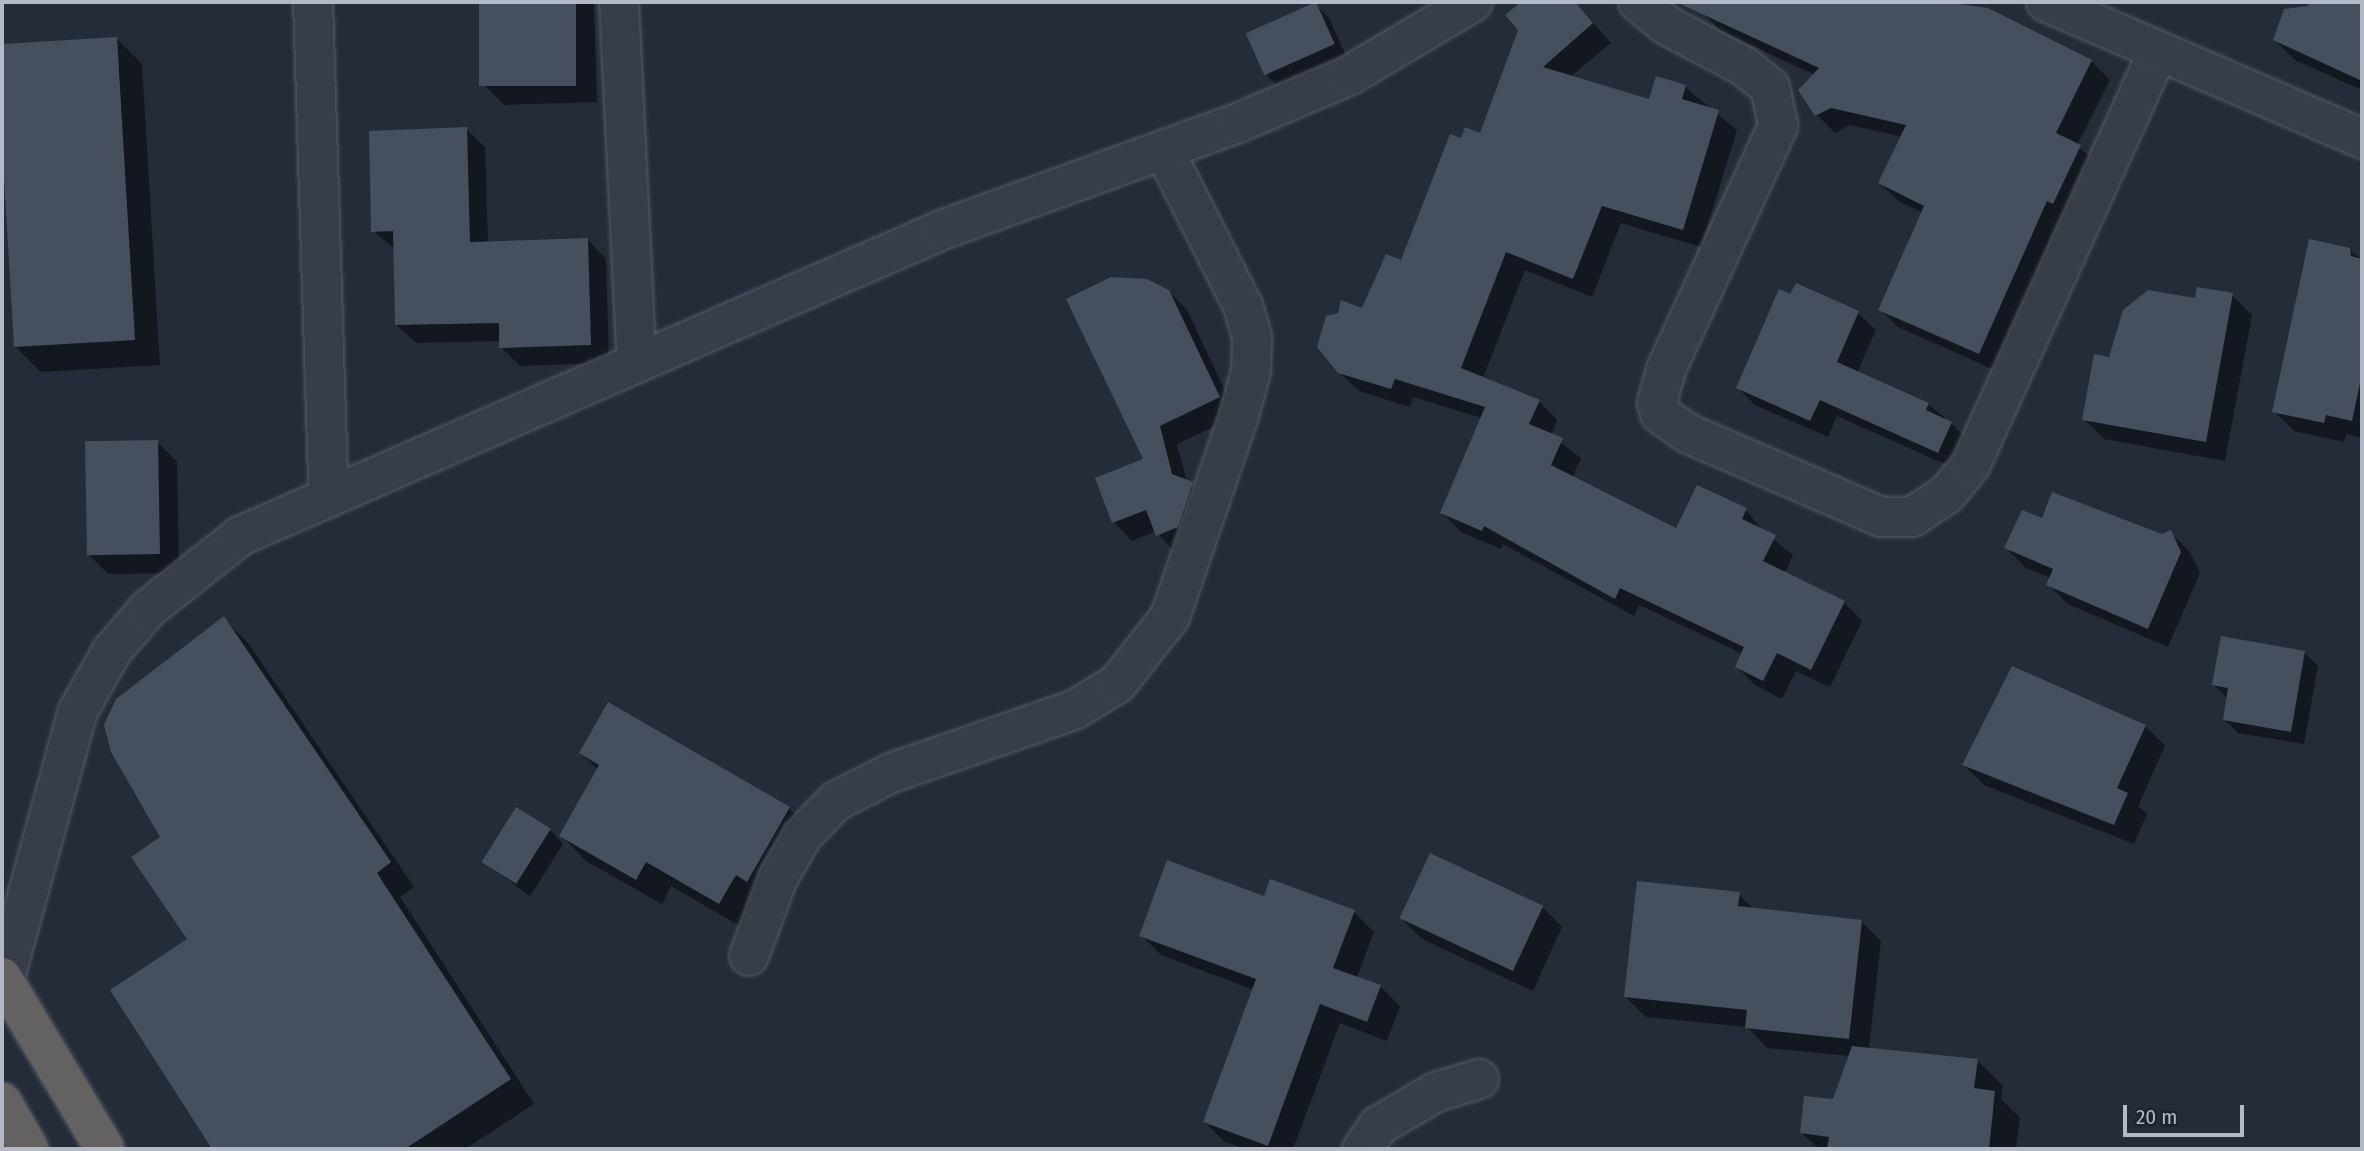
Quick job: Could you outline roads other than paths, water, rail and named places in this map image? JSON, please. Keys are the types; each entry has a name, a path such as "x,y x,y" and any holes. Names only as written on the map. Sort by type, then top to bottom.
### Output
{"highway":[{"path":"3,979 105,1149"},
{"path":"2,1102 29,1149"}],"street":[{"path":"313,2 329,498"},
{"path":"619,2 637,364"},
{"path":"3,979 78,711 112,651 148,609 240,536 942,230 1164,150 1350,75 1474,2"},
{"path":"1638,2 1666,25 1745,67 1770,87 1778,126 1667,367 1657,404 1660,414 1687,433 1881,517 1912,517 1947,494 1971,464 2158,52"},
{"path":"2046,2 2362,139"},
{"path":"749,956 778,878 802,836 836,801 891,773 1074,709 1117,684 1170,617 1240,415 1251,371 1252,337 1243,306 1164,150"},
{"path":"1362,1149 1378,1126 1389,1119 1436,1092 1479,1079"}]}
